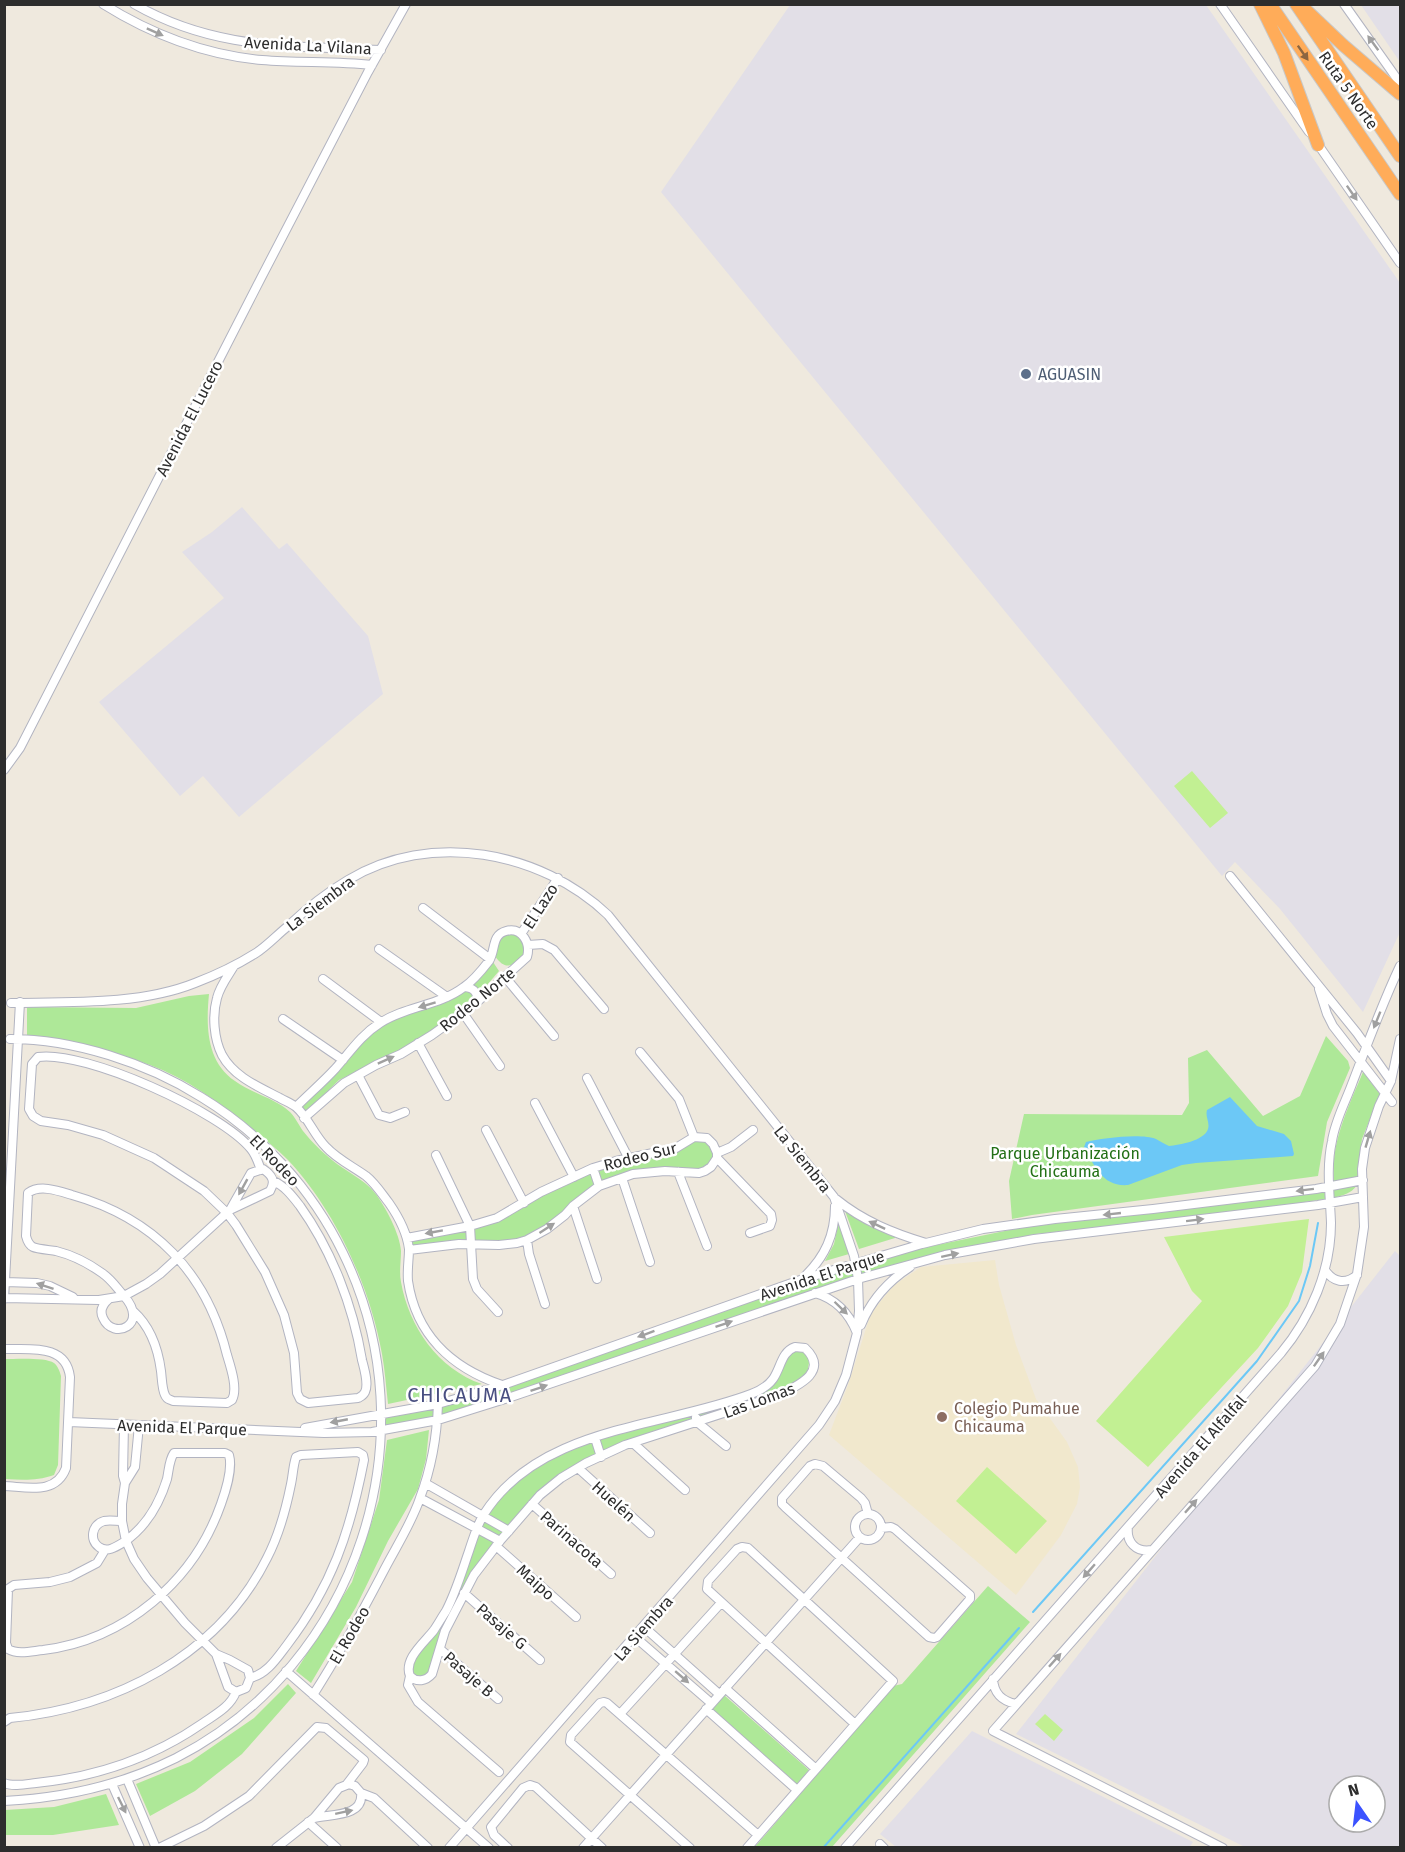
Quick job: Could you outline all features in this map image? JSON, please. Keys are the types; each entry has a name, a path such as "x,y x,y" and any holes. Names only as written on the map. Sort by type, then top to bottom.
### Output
{"highway":[{"path":"1260,4 1284,53 1318,145"},
{"name":"Ruta 5 Norte","path":"1270,4 1401,194"},
{"name":"Ruta 5 Norte","path":"1296,4 1401,156"},
{"path":"1300,4 1343,45 1401,94"}],"street":[{"name":"Avenida La Vilana","path":"103,4 137,24 164,36 220,54 270,60 372,65"},
{"name":"Avenida La Vilana","path":"134,4 178,26 236,41 276,46 381,50"},
{"name":"Avenida El Lucero","path":"4,770 20,748 372,65 406,4"},
{"path":"1220,4 1401,263"},
{"path":"1344,4 1401,83"},
{"name":"La Siembra","path":"14,1039 16,1003 137,998 165,993 196,983 256,953 329,892 373,867 397,859 430,854 470,853 507,859 558,878 594,901 608,915 834,1197 850,1241 855,1263 859,1311 857,1334 846,1375 835,1401 819,1425 449,1848"},
{"path":"1230,876 1367,1046 1391,1081"},
{"name":"El Lazo","path":"522,934 558,878"},
{"path":"423,908 490,960"},
{"name":"Rodeo Norte","path":"296,1107 336,1068 356,1043 381,1022 396,1014 447,997 465,987 490,960 495,940 499,935 510,930 522,934"},
{"path":"522,934 528,945 543,944 554,950 604,1009"},
{"name":"Rodeo Norte","path":"304,1118 348,1081 418,1043 476,1003 527,957 528,945"},
{"path":"379,948 447,997"},
{"path":"235,965 217,997 214,1015 217,1042 222,1055 239,1075 296,1107 330,1151 368,1178 382,1192 395,1211 407,1238 408,1279 415,1311 422,1327 454,1360 479,1377 503,1385"},
{"name":"Avenida El Alfalfal","path":"845,1848 1287,1346 1308,1313 1324,1270 1331,1230 1328,1187 1332,1139 1360,1062 1401,966"},
{"path":"505,977 554,1036"},
{"path":"323,979 381,1022"},
{"path":"1317,983 1330,1020 1392,1102"},
{"path":"465,987 474,990 478,998 476,1003"},
{"path":"463,1013 500,1066"},
{"path":"283,1019 342,1060"},
{"path":"14,1039 4,1298 82,1300 124,1296 146,1284 228,1211 251,1173 261,1170 270,1173 273,1181 270,1191 228,1211"},
{"name":"El Rodeo","path":"4,1801 58,1796 127,1779 177,1757 212,1736 258,1700 286,1671 322,1622 352,1565 366,1523 378,1474 382,1430 380,1377 372,1336 353,1274 321,1214 280,1162 225,1112 164,1076 129,1062 97,1053 52,1043 14,1039"},
{"name":"Avenida El Alfalfal","path":"1209,1845 993,1731 1315,1366 1340,1324 1357,1274 1364,1227 1365,1148 1373,1120 1391,1081 1401,1039"},
{"path":"418,1043 447,1096"},
{"path":"640,1052 679,1099 694,1137"},
{"path":"261,1170 256,1156 237,1137 206,1115 156,1088 120,1074 69,1059 38,1057 32,1064 29,1109 33,1116 41,1121 94,1132 138,1149 196,1185 228,1211 254,1251 284,1315 294,1353 297,1393 300,1399 308,1403 361,1397 366,1386 360,1349 340,1281 306,1215 282,1186 273,1181"},
{"path":"336,1068 348,1081"},
{"path":"358,1075 379,1115 390,1118 405,1112"},
{"path":"587,1078 629,1159"},
{"path":"535,1102 574,1177"},
{"path":"486,1130 524,1203"},
{"path":"750,1233 770,1226 771,1214 717,1156 753,1130"},
{"name":"Rodeo Sur","path":"407,1238 470,1226 497,1218 541,1192 593,1168 676,1148 694,1137 707,1138 713,1144 717,1156 711,1167 699,1173 665,1171 633,1174 599,1186 547,1229 527,1240 499,1245 409,1250"},
{"path":"436,1155 470,1226 473,1279 477,1289 498,1312"},
{"path":"593,1168 599,1186"},
{"path":"678,1172 707,1246"},
{"path":"622,1178 650,1262"},
{"name":"Avenida El Parque","path":"296,1430 438,1404 503,1385 803,1279 982,1229 1328,1187 1363,1180"},
{"path":"110,1299 101,1310 107,1325 117,1329 129,1326 133,1320 133,1311 129,1300 110,1278 67,1255 33,1247 28,1242 26,1236 28,1193 33,1189 55,1190 111,1208 147,1229 177,1258 199,1287 220,1332 232,1376 234,1396 232,1400 227,1403 168,1399 164,1392 159,1358 152,1336 147,1326 133,1311"},
{"path":"834,1197 856,1214 880,1228 927,1243"},
{"path":"803,1279 820,1260 831,1239 835,1215 834,1197"},
{"name":"Avenida El Parque","path":"69,1422 340,1433 382,1430 438,1420 505,1400 815,1293 917,1262 1034,1239 1330,1204 1363,1197"},
{"path":"573,1206 597,1279"},
{"path":"1170,1207 1175,1214 1172,1223"},
{"path":"1034,1222 1029,1230 1034,1239"},
{"path":"982,1229 981,1238 984,1248"},
{"path":"527,1240 529,1254 545,1304"},
{"path":"857,1334 879,1293 892,1280 917,1262"},
{"path":"1324,1270 1333,1279 1341,1281 1348,1280 1357,1274"},
{"path":"5,1282 37,1283 82,1300"},
{"path":"815,1293 828,1298 842,1308 857,1334"},
{"name":"Las Lomas","path":"697,1422 633,1443 601,1457 561,1478 540,1495 498,1543 474,1575 464,1593 450,1611 412,1658 408,1668 410,1676 419,1680 430,1677 434,1671 450,1611 482,1516 496,1496 525,1470 559,1451 595,1438 751,1394 773,1380 786,1352 792,1348 805,1348 811,1356 813,1370 809,1378 801,1384 779,1395 697,1422"},
{"path":"4,1349 45,1350 55,1353 64,1360 70,1377 66,1467 59,1480 51,1486 42,1488 4,1486"},
{"name":"El Rodeo","path":"313,1695 350,1635 414,1513 425,1483 438,1420 438,1404"},
{"path":"693,1412 697,1422 726,1446"},
{"path":"124,1424 123,1476 125,1483"},
{"path":"4,1783 8,1785 29,1784 72,1778 133,1760 167,1745 229,1705 236,1692 246,1688 250,1678 248,1671 216,1654 202,1641 147,1578 134,1559 126,1541 122,1521 122,1504 125,1483 135,1467 139,1425"},
{"path":"595,1438 601,1457"},
{"path":"633,1443 685,1491"},
{"path":"4,1722 10,1718 60,1711 110,1696 163,1669 202,1641 233,1609 268,1558 283,1518 296,1457 355,1451 361,1453 364,1460 353,1514 327,1582 308,1616 284,1649 263,1673 250,1678"},
{"path":"105,1550 97,1563 80,1573 50,1582 14,1585 8,1589 6,1643 8,1649 13,1652 32,1651 63,1646 86,1639 122,1623 161,1595 193,1558 210,1530 226,1484 230,1468 229,1455 225,1453 174,1453 163,1490 154,1510 140,1530 115,1548 105,1550 95,1543 94,1528 103,1521 122,1521"},
{"path":"868,1514 861,1498 818,1464 808,1467 784,1495 782,1501 783,1506 929,1637 938,1637 970,1599 970,1595 895,1529 881,1528"},
{"name":"Huelén","path":"578,1468 650,1533"},
{"path":"425,1483 509,1531"},
{"path":"420,1498 477,1528 498,1543"},
{"name":"Parinacota","path":"532,1504 611,1574"},
{"path":"868,1514 879,1520 881,1528 874,1538 866,1540 860,1537 855,1529 857,1521 863,1515 868,1514"},
{"path":"1128,1527 1128,1535 1134,1546 1143,1550 1152,1550"},
{"path":"583,1848 860,1537"},
{"name":"Maipo","path":"498,1543 576,1617"},
{"path":"747,1848 893,1681 747,1548 737,1549 706,1583 708,1591 855,1724"},
{"name":"Pasaje G","path":"464,1593 540,1660"},
{"path":"620,1714 721,1603"},
{"path":"644,1627 816,1769"},
{"path":"635,1637 666,1663 797,1790"},
{"name":"Pasaje B","path":"440,1649 498,1700"},
{"path":"216,1654 226,1684 230,1690 236,1692"},
{"path":"286,1671 489,1848"},
{"path":"410,1676 408,1685 418,1702 499,1772"},
{"path":"993,1679 999,1696 1016,1704"},
{"path":"690,1848 572,1744 571,1735 600,1703 605,1702 620,1714 758,1835"},
{"path":"127,1779 158,1848 204,1826 249,1796 317,1727 326,1728 364,1760 362,1765 311,1820 276,1848"},
{"path":"112,1784 140,1848"},
{"path":"346,1784 355,1786 361,1793 374,1797 428,1848"},
{"path":"508,1848 494,1835 491,1827 523,1788 530,1785 536,1787 602,1848"},
{"path":"311,1820 354,1810 361,1803 361,1793"},
{"path":"311,1820 337,1848"},
{"path":"1209,1845 1223,1848"}],"shaded area":[{"path":"790,5 1206,5 1400,283 1400,932 1363,1012 1280,909 1235,862 1222,876 661,192"},
{"path":"1361,5 1400,5 1400,62"},
{"path":"242,507 279,549 287,543 368,636 383,694 239,817 203,776 180,796 99,702 224,598 182,552 212,532"},
{"path":"1395,1251 1400,1256 1400,1847 1245,1847 1016,1734"},
{"name":"Colegio Pumahue Chicauma","path":"995,1260 999,1285 1016,1345 1036,1399 1067,1442 1078,1467 1080,1487 1077,1504 1061,1535 1016,1595 829,1435 871,1313 894,1285 921,1267"},
{"path":"972,1731 1193,1842 1189,1848 896,1847 880,1834"}],"green space":[{"path":"1192,771 1228,813 1210,828 1174,786"},
{"path":"515,934 524,940 525,956 513,964 503,964 495,956 500,936"},
{"path":"493,962 499,971 476,998 430,1033 339,1080 305,1113 299,1106 339,1071 369,1035 397,1017 438,1004"},
{"path":"209,994 210,1042 213,1053 225,1073 248,1089 284,1107 321,1150 375,1193 398,1237 401,1251 401,1282 411,1315 419,1330 439,1357 466,1377 482,1384 388,1404 383,1360 376,1328 359,1276 348,1250 321,1202 288,1160 213,1099 163,1070 105,1051 27,1035 27,1007 136,1008 189,996"},
{"name":"Parque Urbanización Chicauma","path":"1326,1036 1348,1061 1350,1068 1327,1122 1318,1176 1012,1219 1009,1181 1024,1114 1182,1115 1189,1103 1188,1058 1207,1050 1263,1116 1300,1096"},
{"path":"1363,1072 1380,1094 1362,1139 1357,1185 1343,1195 1199,1217 1036,1234 932,1255 504,1397 437,1417 385,1429 386,1417 439,1407 801,1283 927,1247 1019,1228 1325,1188 1334,1181 1338,1139"},
{"path":"695,1140 705,1142 711,1147 714,1154 710,1165 698,1170 665,1168 598,1184 546,1227 516,1241 411,1247 409,1239 460,1231 594,1170"},
{"path":"845,1211 869,1226 895,1236 895,1238 859,1249"},
{"path":"1309,1219 1302,1272 1288,1306 1258,1348 1148,1467 1096,1421 1202,1301 1192,1291 1164,1237"},
{"path":"839,1224 849,1254 825,1261 834,1244"},
{"path":"791,1350 804,1350 809,1363 807,1374 796,1384 778,1393 696,1419 560,1476 472,1574 433,1667 422,1678 412,1675 413,1658 437,1630 478,1529 498,1497 543,1461 595,1440 762,1390"},
{"path":"4,1359 44,1360 57,1366 61,1376 58,1465 54,1475 36,1479 5,1479"},
{"path":"429,1430 426,1459 418,1489 388,1541 356,1607 311,1683 296,1671 352,1582 379,1500 387,1440"},
{"path":"987,1467 1047,1521 1016,1554 956,1501"},
{"path":"988,1586 1030,1622 832,1847 754,1848 893,1686 902,1684"},
{"path":"288,1684 296,1693 242,1754 195,1791 150,1816 136,1784 190,1762 254,1718"},
{"path":"724,1695 809,1770 797,1784 712,1709"},
{"path":"1045,1714 1063,1730 1054,1741 1035,1724"},
{"path":"106,1794 119,1825 53,1835 5,1835 5,1810 54,1807"}],"water":[{"path":"1230,1097 1257,1126 1284,1134 1291,1141 1293,1156 1182,1165 1128,1185 1119,1185 1112,1183 1101,1174 1084,1147 1086,1142 1101,1139 1141,1136 1156,1139 1169,1146 1191,1142 1202,1137 1208,1129 1207,1110"}],"waterway":[{"path":"1033,1612 1257,1361 1299,1301 1310,1266 1318,1223"},
{"path":"823,1848 1019,1628"}],"place":[{"name":"AGUASIN","path":"1026,374"},
{"name":"Colegio Pumahue Chicauma","path":"942,1417"}],"district":[{"name":"CHICAUMA","path":"460,1395"}]}
